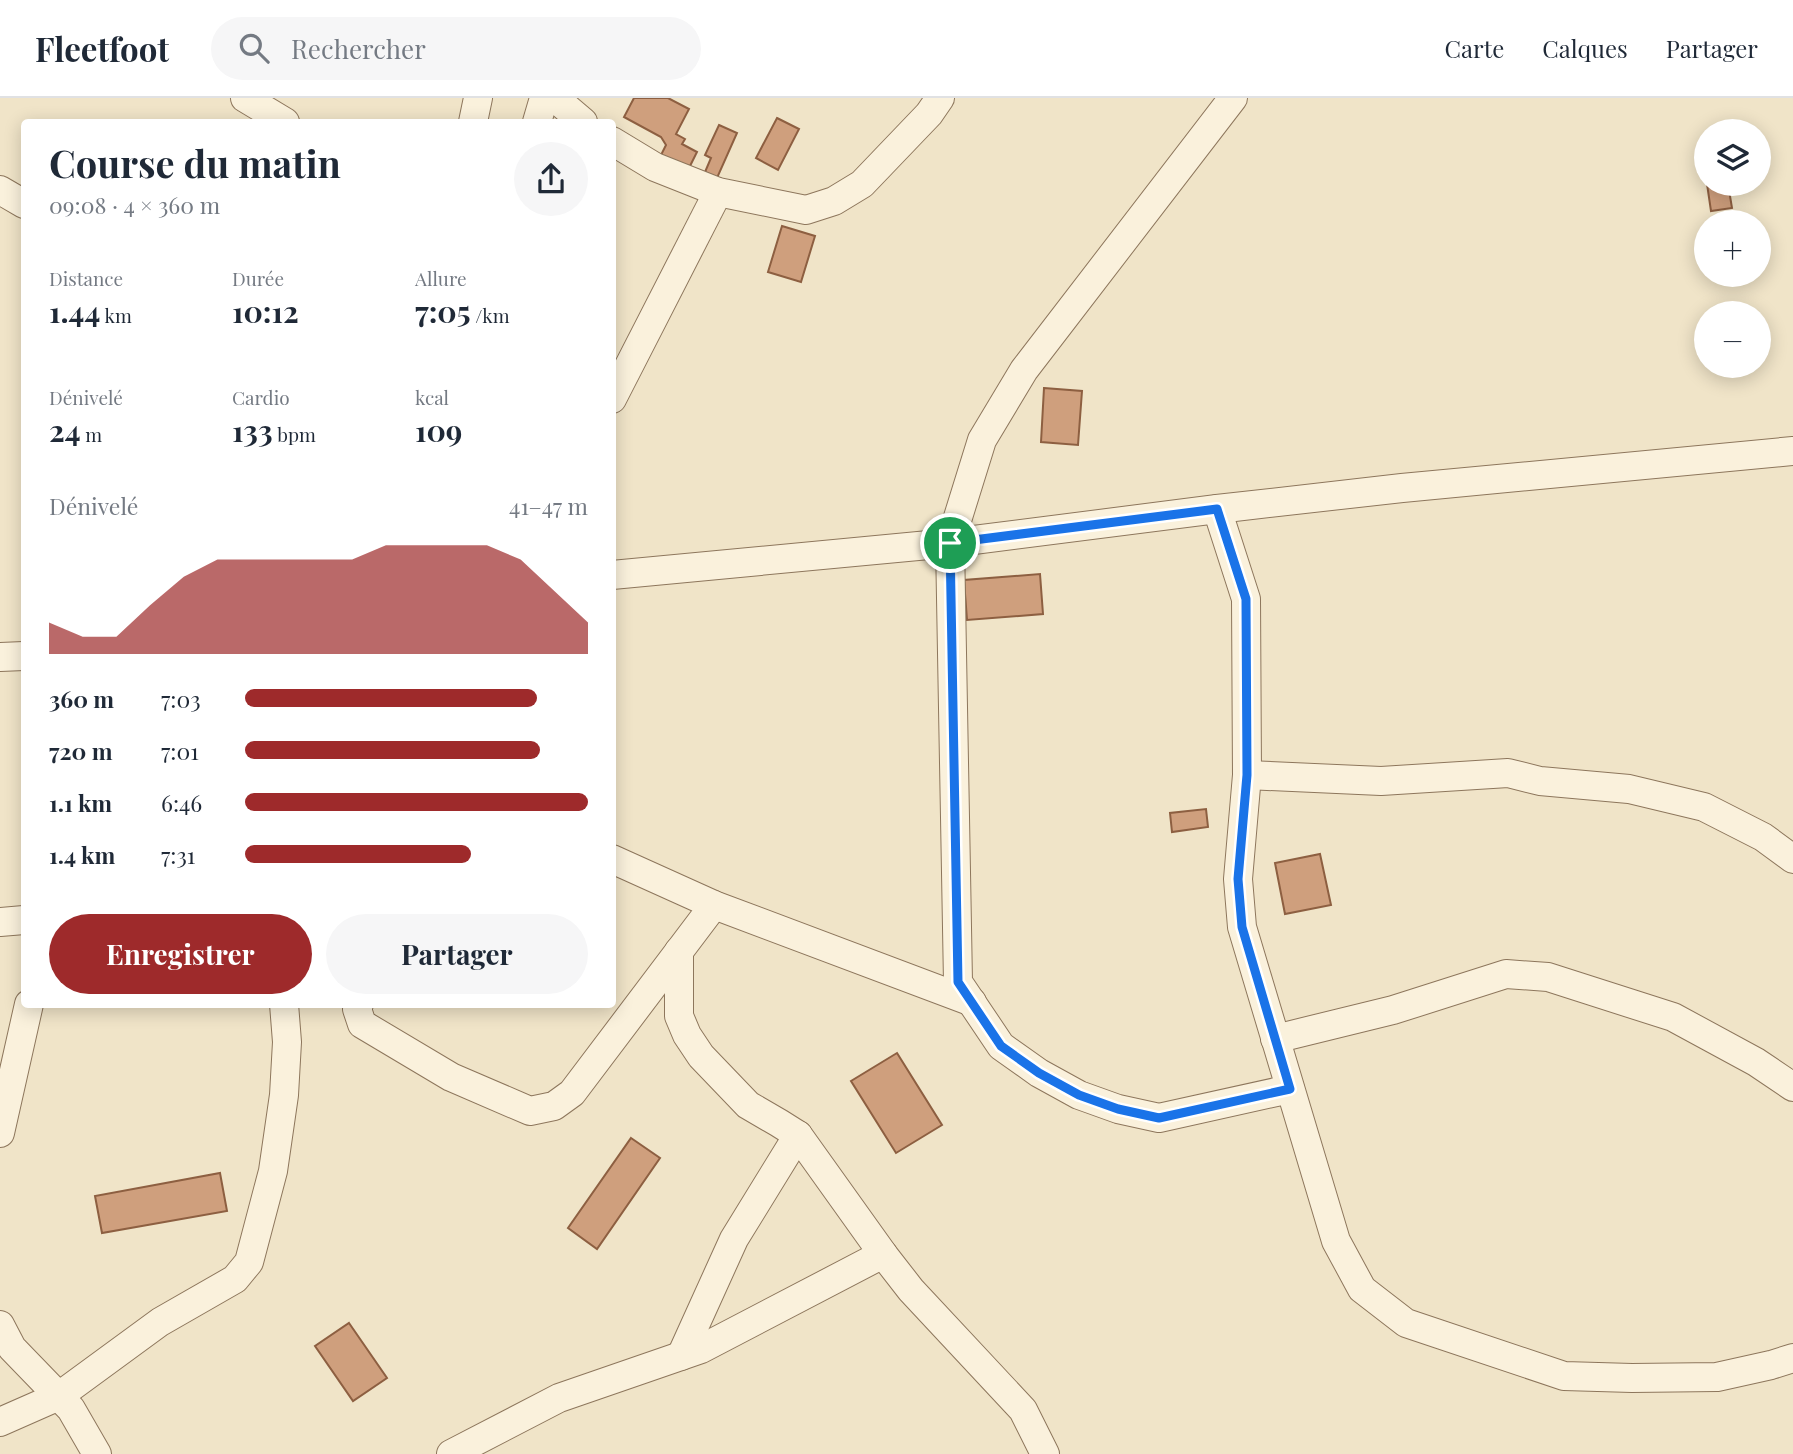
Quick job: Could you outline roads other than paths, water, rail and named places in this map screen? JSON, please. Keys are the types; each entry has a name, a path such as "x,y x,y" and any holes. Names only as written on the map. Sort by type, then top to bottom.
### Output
{"street":[{"path":"245,98 280,119"},
{"path":"474,119 478,98"},
{"path":"538,119 544,98"},
{"path":"555,98 580,119"},
{"path":"616,143 656,167 718,192 806,210 834,201 862,184 929,114 940,98"},
{"path":"1233,98 1024,370 982,440 950,543 958,982 1001,1046 1039,1073 1079,1095 1118,1109 1159,1118 1290,1089"},
{"path":"0,190 21,203"},
{"path":"616,391 718,192"},
{"path":"616,575 950,543 1402,488 1793,451"},
{"path":"1217,509 1246,599 1247,775 1238,879 1242,927 1336,1241 1362,1289 1406,1323 1564,1376 1717,1377 1771,1365 1793,1357"},
{"path":"0,657 21,656"},
{"path":"1247,775 1381,781 1508,773 1540,781 1629,789 1704,807 1763,836 1793,859"},
{"path":"616,861 714,905 972,1002"},
{"path":"358,1008 362,1024 451,1077 530,1111 554,1106 572,1093 714,905"},
{"path":"0,922 21,920"},
{"path":"679,951 679,1016 687,1035 701,1056 748,1105 798,1136 911,1290 1023,1410 1045,1454"},
{"path":"1275,1039 1393,1010 1506,974 1548,977 1673,1017 1756,1062 1793,1087"},
{"path":"0,1133 28,1008"},
{"path":"0,1422 59,1396 160,1322 235,1279 249,1262 273,1171 284,1095 287,1042 284,1008"},
{"path":"681,1356 733,1239 798,1136"},
{"path":"451,1454 559,1398 701,1349 883,1254"},
{"path":"0,1325 12,1348 71,1409 97,1454"}]}
